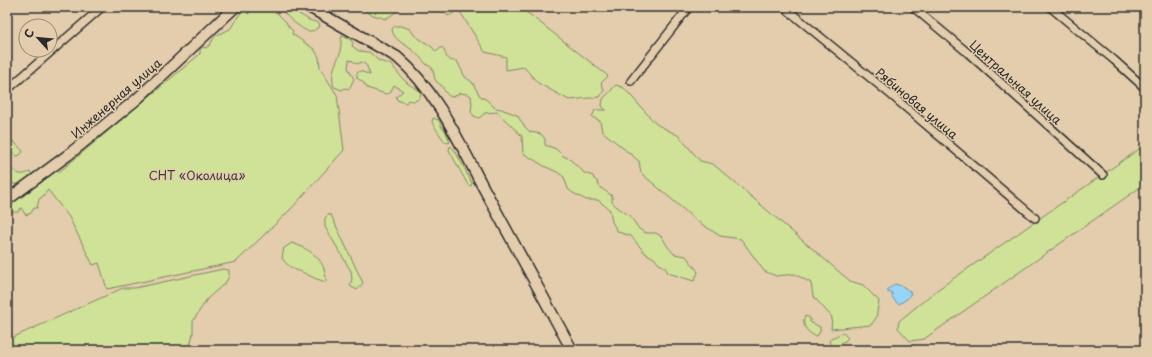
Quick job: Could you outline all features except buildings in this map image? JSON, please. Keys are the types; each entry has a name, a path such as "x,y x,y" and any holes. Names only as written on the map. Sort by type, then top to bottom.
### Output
{"main road":[{"name":"Инженерная улица","path":"7,200 68,156 137,98 235,7"},
{"path":"309,7 398,57 411,69 430,92 572,350"}],"street":[{"path":"7,90 102,7"},
{"path":"632,81 689,7"},
{"name":"Рябиновая улица","path":"784,7 890,94 1035,218"},
{"name":"Центральная улица","path":"913,7 968,53 1103,175"},
{"path":"1050,7 1145,88"}],"green space":[{"name":"СНТ «Околица»","path":"252,7 271,7 293,31 292,34 314,49 319,57 320,68 337,95 344,150 290,210 236,262 107,289 99,263 93,265 69,217 48,190 39,199 37,208 34,208 31,213 26,215 21,208 18,212 7,212 7,203 17,200 23,193 28,192 31,187 41,183 43,178 56,171 58,173 200,54 200,50 203,47 206,48 210,45 215,36 230,29 243,9 247,11 248,14 252,11 250,9"},
{"path":"282,7 288,7 309,20 319,23 320,26 309,32 288,17"},
{"path":"365,7 400,7 396,12 385,19 367,12"},
{"path":"444,7 520,7 608,76 601,83 604,90 600,97 569,100 538,83 524,67 506,70 506,57 485,52 459,10 448,16"},
{"path":"395,26 410,29 415,36 431,46 436,52 442,47 446,57 450,60 457,61 465,77 472,82 480,96 487,100 495,108 517,115 530,132 541,134 545,139 545,145 556,149 563,156 570,159 584,173 593,176 601,188 612,196 612,202 630,216 639,229 646,233 656,233 662,237 674,254 686,256 698,272 694,281 668,273 665,267 645,253 631,236 618,232 612,222 610,210 598,200 586,200 573,193 568,189 564,177 523,153 522,136 497,112 485,113 479,118 474,116 471,112 471,96 468,94 459,93 451,97 447,95 441,85 436,81 433,69 394,36 392,29"},
{"path":"342,36 351,40 353,43 352,46 359,51 369,52 379,61 392,65 406,82 420,92 421,94 418,100 408,100 406,103 397,100 396,97 403,91 394,85 390,93 386,94 367,88 363,82 357,78 357,73 360,71 370,75 367,66 362,62 357,64 349,60 348,68 354,79 349,89 345,88 342,90 334,87 333,73 341,52"},
{"path":"616,85 624,88 656,124 679,136 700,161 713,164 850,281 863,285 879,301 876,318 871,325 831,329 832,317 813,296 811,283 795,274 776,276 764,271 741,239 720,236 697,221 641,173 639,161 602,131 600,121 592,117 595,110 606,110 602,106 603,99"},
{"path":"433,118 439,120 450,142 445,142 441,137 432,122"},
{"path":"7,135 23,151 20,155 17,156 7,147"},
{"path":"1145,145 1145,184 924,339 910,341 898,328 899,321 937,290"},
{"path":"450,146 455,152 472,183 471,186 468,185 449,150"},
{"path":"7,168 20,174 30,172 32,175 21,183 14,184 7,176"},
{"path":"328,215 331,215 363,283 357,290 350,286 352,279 351,271 325,227 325,218"},
{"path":"292,243 316,256 323,267 326,282 294,269 285,262 282,258 284,248"},
{"path":"223,269 229,270 229,276 226,282 207,299 193,321 193,333 189,350 7,350 7,340 123,288 135,288"},
{"path":"805,316 810,318 810,322 820,327 818,335 815,336 807,330 804,325"},
{"path":"843,333 848,338 842,342 840,350 832,348 829,341 831,338"}],"water":[{"path":"895,284 904,287 911,293 907,299 899,304 892,297 892,293 888,293 888,289"}]}
